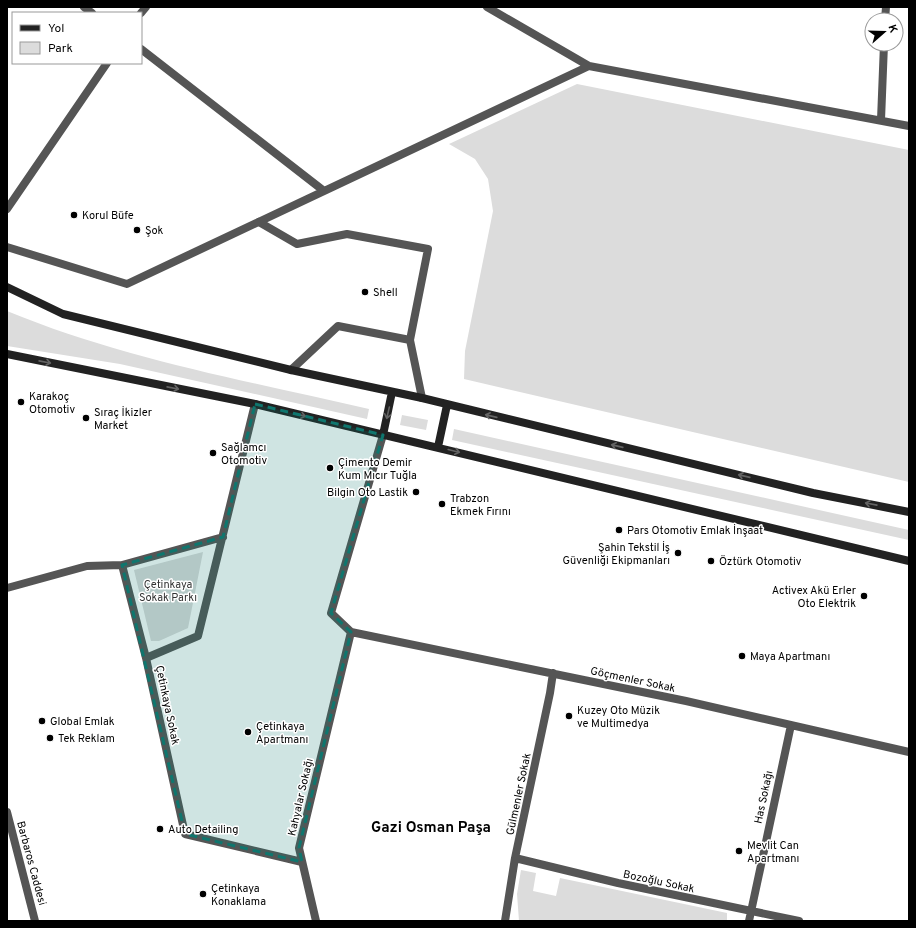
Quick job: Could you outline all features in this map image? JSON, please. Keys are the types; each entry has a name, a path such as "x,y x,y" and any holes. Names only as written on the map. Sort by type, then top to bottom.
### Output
{"main road":[{"path":"7,287 63,314 291,370 422,398 813,493 909,512"},
{"path":"7,354 255,404 909,561"},
{"path":"383,434 392,392"},
{"path":"438,447 447,405"}],"street":[{"path":"487,7 589,66 909,126"},
{"path":"142,50 324,191"},
{"path":"881,120 884,52"},
{"path":"7,209 106,64"},
{"path":"7,247 127,284 589,66"},
{"path":"259,222 297,244 347,234 428,249 410,340 422,398"},
{"path":"291,370 338,326 410,340"},
{"name":"Çetinkaya Sokak","path":"255,404 198,636 146,658 185,834 302,862"},
{"path":"351,632 331,613 383,434"},
{"path":"7,588 87,566 122,565 223,537"},
{"path":"122,565 146,658"},
{"name":"Göçmenler Sokak","path":"351,632 553,673 909,752"},
{"name":"Kahyalar Sokağı","path":"316,921 300,848 351,632"},
{"name":"Gülmenler Sokak","path":"504,921 515,858 550,694 553,673"},
{"name":"Has Sokağı","path":"749,921 791,725"},
{"name":"Barbaros Caddesi","path":"7,812 10,835 35,921"},
{"name":"Bozoğlu Sokak","path":"515,858 751,912 800,921"}],"highlighted area":[{"path":"255,404 383,435 331,613 351,632 299,848 302,862 185,834 122,565 223,537"}],"green space":[{"path":"577,84 909,150 909,482 464,379 465,351 493,211 488,179 475,159 449,144"},
{"path":"7,311 95,343 141,356 186,368 369,409 367,419 120,364 7,346"},
{"path":"402,415 428,420 426,430 400,425"},
{"path":"454,429 909,530 909,540 452,440"},
{"name":"Çetinkaya Sokak Parkı","path":"203,552 188,628 159,641 151,641 134,570"},
{"path":"521,870 536,873 533,891 556,896 560,878 727,913 727,921 519,921 517,894"}],"place":[{"name":"Korul Büfe","path":"74,215"},
{"name":"Şok","path":"137,230"},
{"name":"Shell","path":"365,292"},
{"name":"Karakoç Otomotiv","path":"21,402"},
{"name":"Sıraç İkizler Market","path":"86,418"},
{"name":"Sağlamcı Otomotiv","path":"213,453"},
{"name":"Çimento Demir Kum Mıcır Tuğla","path":"330,468"},
{"name":"Bilgin Oto Lastik","path":"416,492"},
{"name":"Trabzon Ekmek Fırını","path":"442,504"},
{"name":"Pars Otomotiv Emlak İnşaat","path":"619,530"},
{"name":"Şahin Tekstil İş Güvenliği Ekipmanları","path":"678,553"},
{"name":"Öztürk Otomotiv","path":"711,561"},
{"name":"Activex Akü Erler Oto Elektrik","path":"864,596"},
{"name":"Maya Apartmanı","path":"742,656"},
{"name":"Kuzey Oto Müzik ve Multimedya","path":"569,716"},
{"name":"Global Emlak","path":"42,721"},
{"name":"Çetinkaya Apartmanı","path":"248,732"},
{"name":"Tek Reklam","path":"50,738"},
{"name":"Auto Detailing","path":"160,829"},
{"name":"Mevlit Can Apartmanı","path":"739,851"},
{"name":"Çetinkaya Konaklama","path":"203,894"}],"district":[{"name":"Gazi Osman Paşa","path":"431,827"}]}
